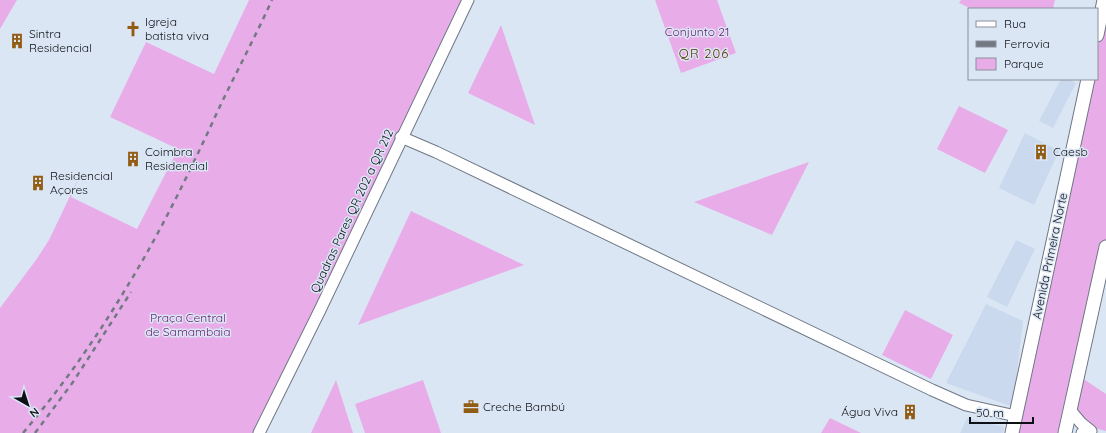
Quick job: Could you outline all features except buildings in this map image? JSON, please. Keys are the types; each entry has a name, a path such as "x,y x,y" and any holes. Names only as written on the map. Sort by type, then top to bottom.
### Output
{"main road":[{"path":"1098,31 1104,5"},
{"name":"Avenida Primeira Norte","path":"1012,433 1088,80"},
{"path":"1065,433 1106,247"}],"street":[{"name":"Quadras Pares QR 202 a QR 212","path":"259,433 320,310 401,137 468,0"},
{"path":"401,137 932,390 966,405 1016,416"},
{"path":"1070,410 1090,432"}],"shaded area":[{"path":"1060,80 1069,80 1076,83 1053,128 1039,121"},
{"path":"1025,133 1059,151 1034,205 999,188"},
{"path":"1016,240 1035,249 1007,307 987,297"},
{"path":"986,304 1023,321 1013,407 946,383"},
{"path":"967,418 1004,427 1003,433 960,433"}],"green space":[{"path":"0,0 17,0 0,29"},
{"name":"Praça Central de Samambaia","path":"249,0 465,0 256,433 0,433 0,308 49,240 80,175 71,197 137,229 178,149 110,117 146,42 214,74"},
{"name":"Conjunto 21","path":"655,0 717,0 736,53 681,73"},
{"path":"961,0 1055,0 1053,8 970,8 959,3"},
{"path":"1106,9 1106,253 1068,433 1017,433 1091,80 1098,80 1098,46"},
{"path":"501,25 535,125 468,93"},
{"path":"959,106 1008,130 985,173 937,149"},
{"path":"809,162 772,235 694,202"},
{"path":"411,211 524,265 358,325"},
{"path":"905,310 953,335 931,379 882,355"},
{"path":"1082,378 1106,394 1106,431 1090,427 1078,412 1077,407"},
{"path":"336,380 353,433 311,433"},
{"path":"423,380 441,433 365,433 355,404"},
{"path":"830,418 861,433 821,433"}],"railway":[{"path":"23,433 51,399 77,363 114,309 139,267 176,198 272,0"},
{"path":"35,433 73,382 131,292"}],"place":[{"name":"Igreja batista viva","path":"133,29"},
{"name":"Sintra Residencial","path":"17,41"},
{"name":"Caesb","path":"1041,152"},
{"name":"Coimbra Residencial","path":"133,159"},
{"name":"Residencial Açores","path":"38,183"},
{"name":"Creche Bambú","path":"471,407"},
{"name":"Água Viva","path":"910,412"}],"district":[{"name":"QR 206","path":"704,53"}]}
